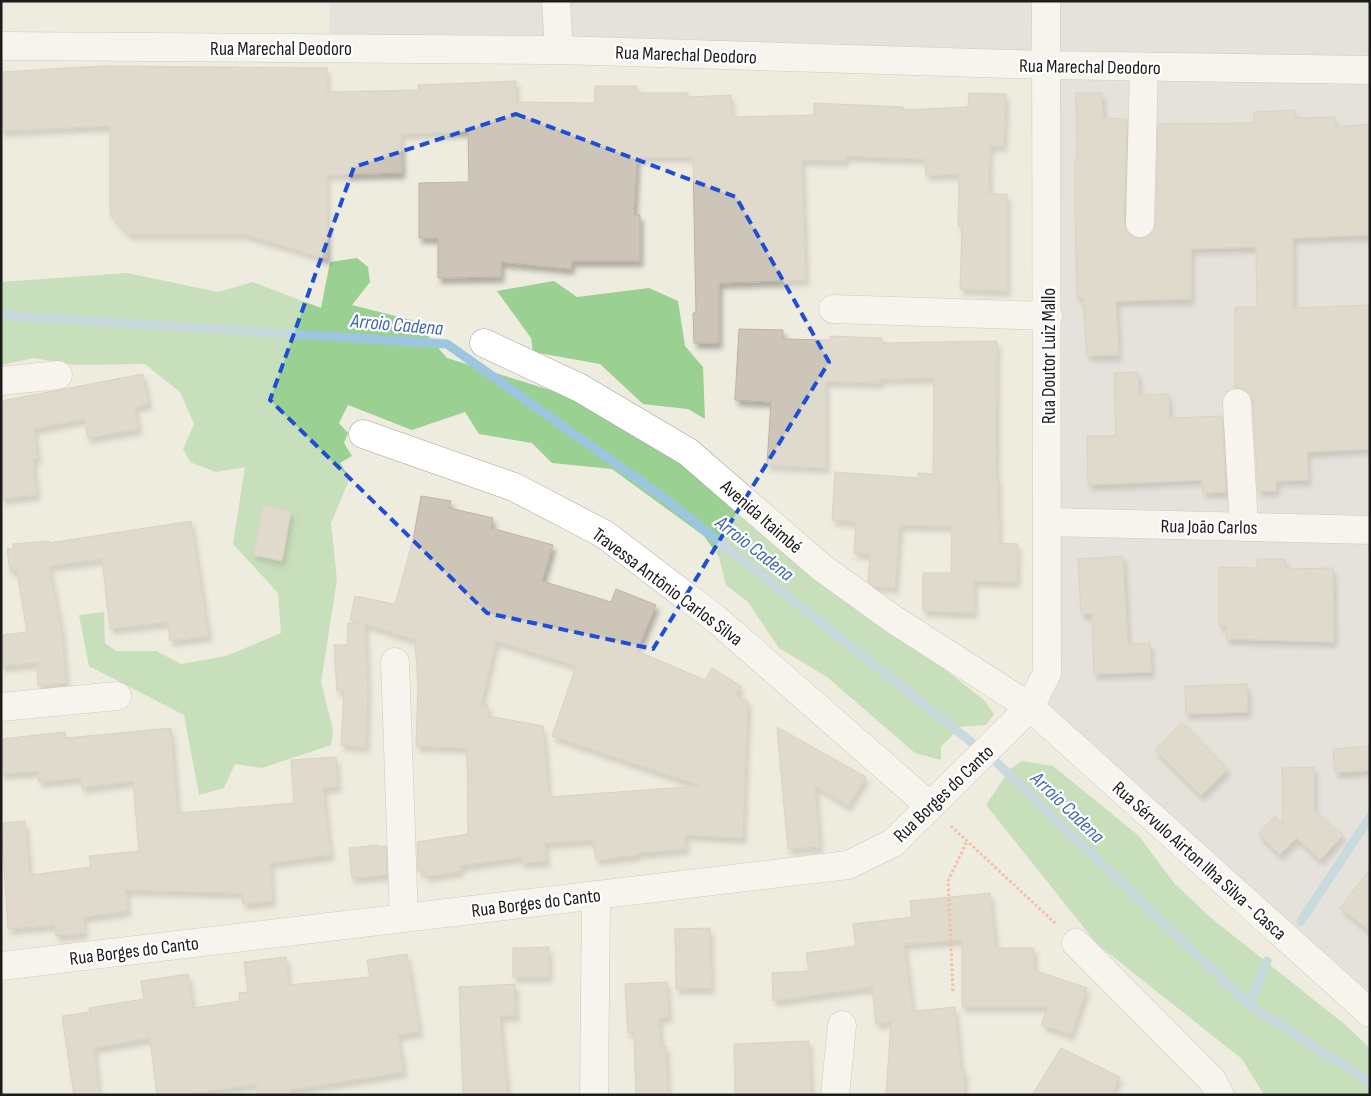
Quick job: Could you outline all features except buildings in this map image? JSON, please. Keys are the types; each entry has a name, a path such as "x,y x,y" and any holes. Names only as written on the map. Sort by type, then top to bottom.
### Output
{"street":[{"path":"556,1 559,50"},
{"name":"Rua Doutor Luiz Mallo","path":"1024,714 1047,673 1048,316 1046,1"},
{"name":"Rua Marechal Deodoro","path":"1,46 559,50 1046,65 1370,70"},
{"path":"1140,223 1144,67"},
{"path":"833,309 1048,316"},
{"name":"Avenida Itaimbé","path":"484,343 580,388 688,452 821,567 1024,714"},
{"path":"1,381 58,375"},
{"path":"1237,403 1244,527"},
{"name":"Travessa Antônio Carlos Silva","path":"363,434 514,487 604,534 716,619 930,806"},
{"name":"Rua João Carlos","path":"1048,522 1370,530"},
{"path":"395,662 404,918"},
{"path":"1,707 117,696"},
{"name":"Rua Borges do Canto","path":"1,966 848,865 893,843 1024,714"},
{"name":"Rua Sérvulo Airton Ilha Silva - Casca","path":"1024,714 1370,1013"},
{"path":"594,1095 596,895"},
{"path":"1076,943 1212,1080 1220,1095"},
{"path":"835,1095 842,1025"}],"path":[{"path":"930,806 1076,943"},
{"path":"953,991 948,881 967,841"}],"highlighted area":[{"path":"516,114 736,197 829,362 653,649 487,613 270,400 354,167"}],"shaded area":[{"path":"330,1 1370,1 1370,1013 1030,707 1047,673 1046,65 328,48"}],"green space":[{"path":"357,258 368,267 370,282 352,305 415,321 447,358 563,394 687,467 745,510 806,572 880,619 984,700 994,714 986,725 960,727 941,747 941,760 915,753 827,677 779,648 748,602 726,585 719,557 704,536 612,469 552,463 532,443 479,434 465,412 412,430 348,405 339,423 348,433 344,443 352,456 340,463 350,478 331,523 337,580 321,682 333,730 331,745 262,768 235,764 224,788 199,795 184,715 89,666 79,615 104,612 105,643 116,651 156,651 181,664 226,656 281,633 278,593 233,544 245,467 216,472 190,462 183,449 194,424 180,392 145,364 75,365 34,358 1,365 1,282 127,273 218,292 253,282 321,308 330,262"},
{"path":"554,281 577,297 649,288 678,301 685,346 703,367 705,419 688,409 643,404 600,364 533,352 531,338 497,291"},
{"path":"1022,761 1053,766 1139,836 1174,883 1211,918 1343,1023 1370,1048 1370,1095 1264,1095 1242,1059 1097,944 986,805 1010,769"}],"waterway":[{"name":"Arroio Cadena","path":"1,315 447,344 663,497 994,760 1249,1005 1370,1082"},
{"path":"1301,921 1370,817"},
{"path":"1249,1005 1267,961"}]}
